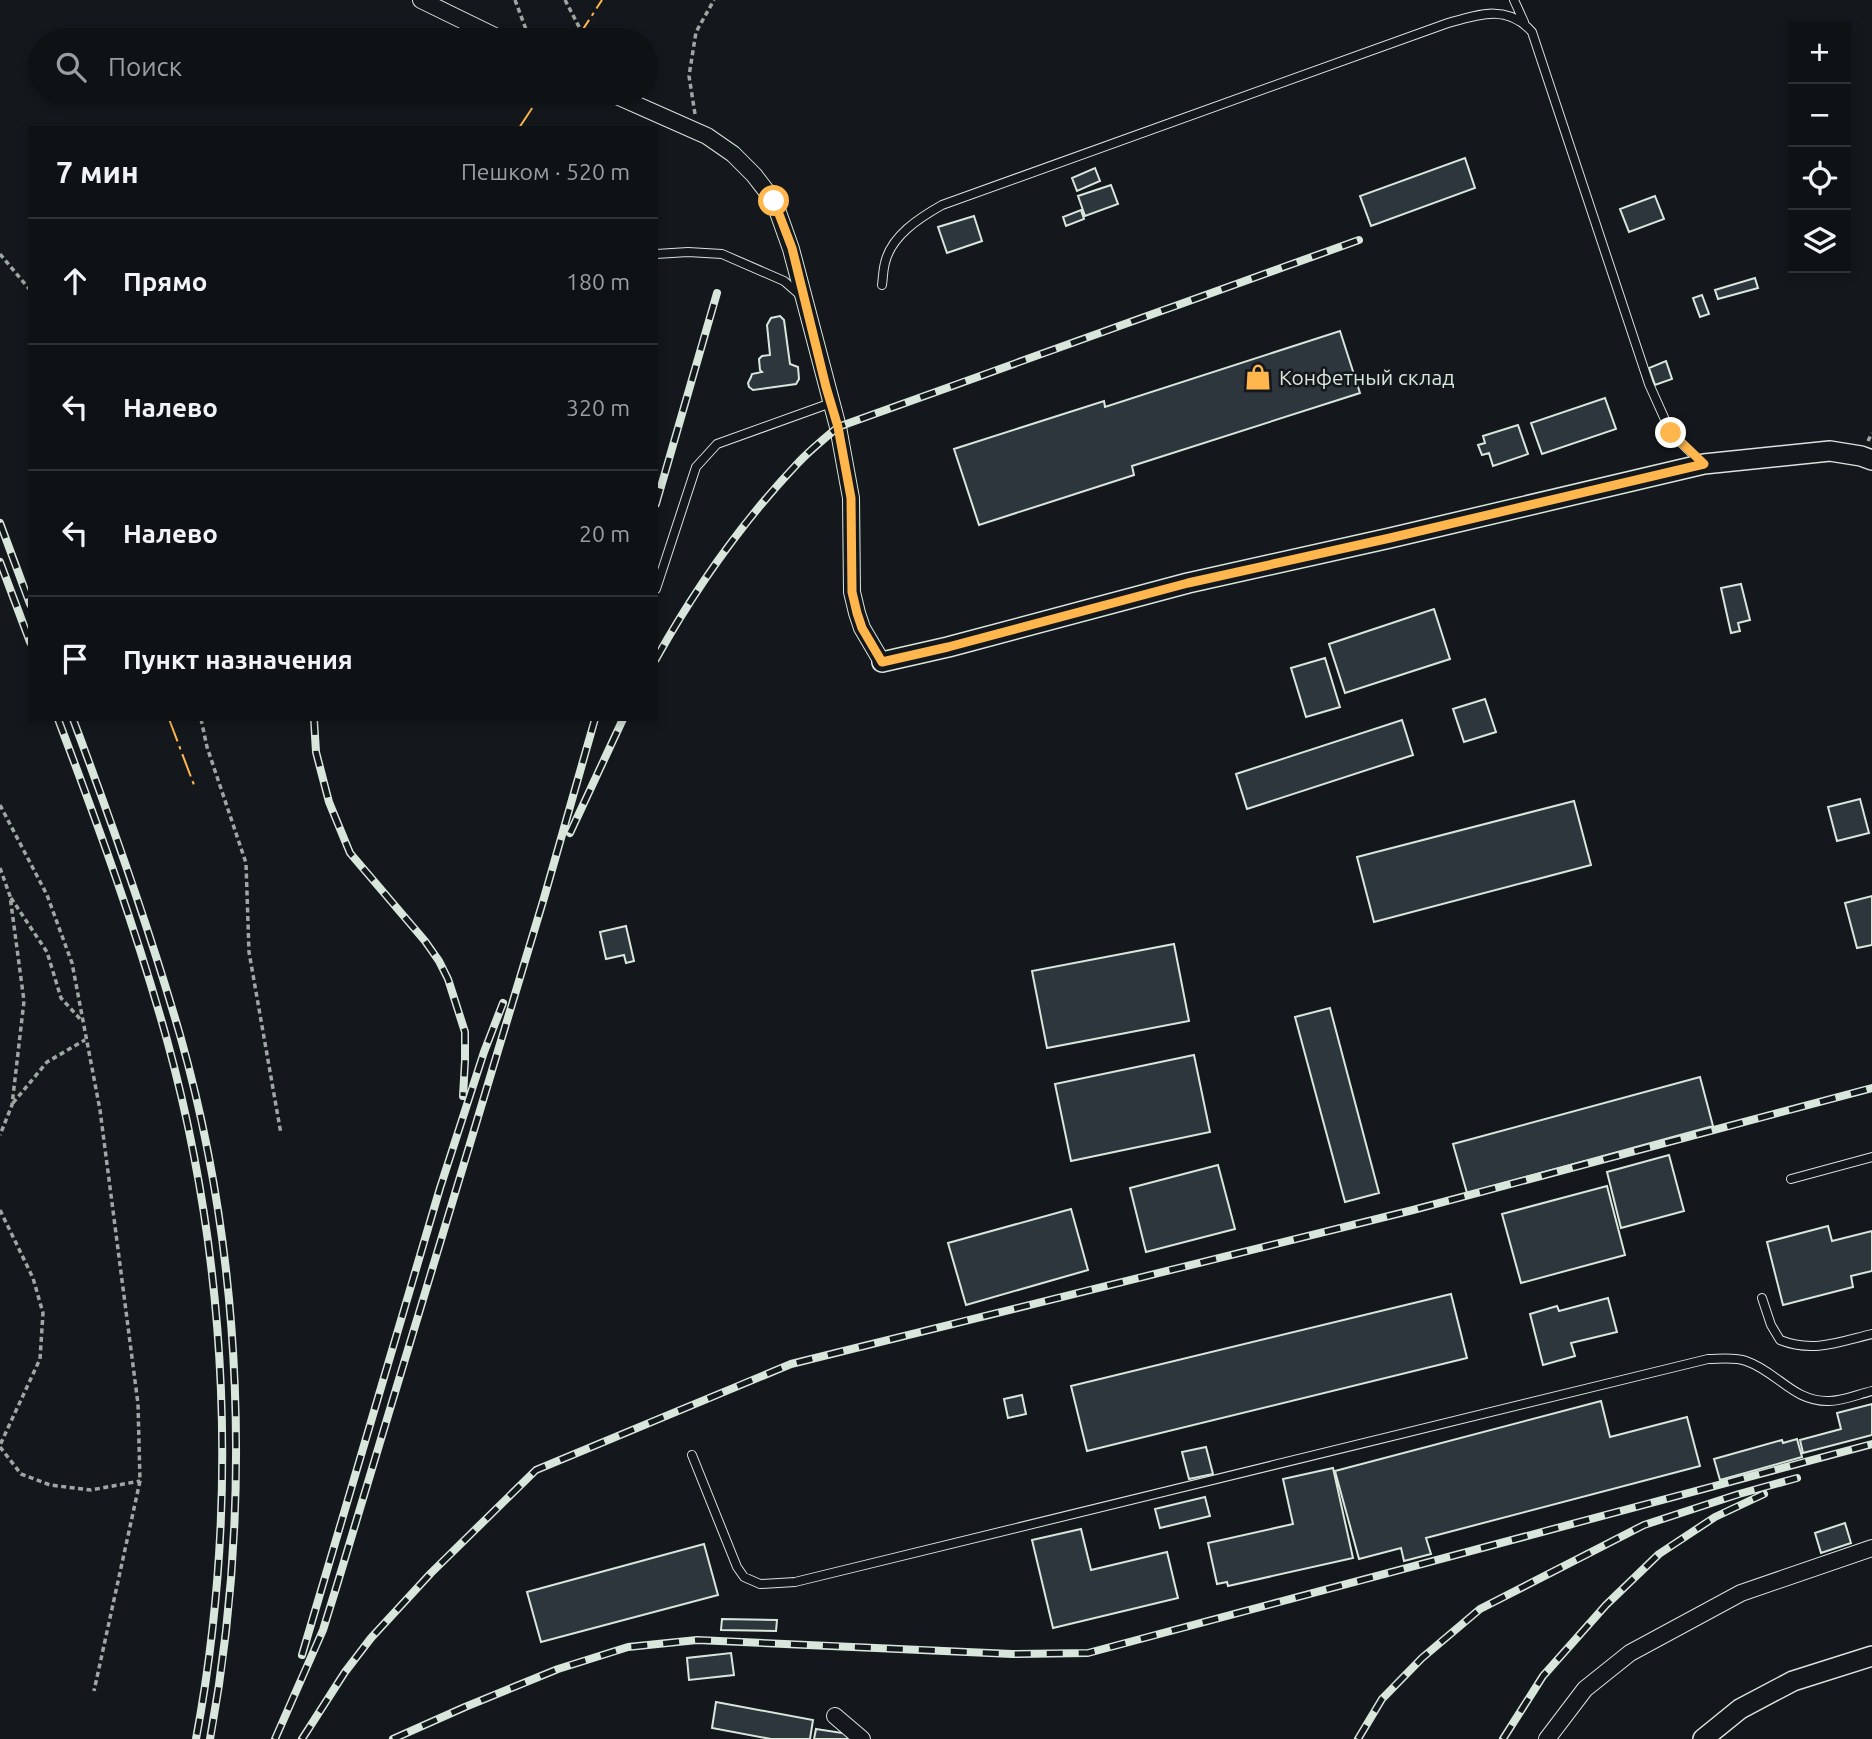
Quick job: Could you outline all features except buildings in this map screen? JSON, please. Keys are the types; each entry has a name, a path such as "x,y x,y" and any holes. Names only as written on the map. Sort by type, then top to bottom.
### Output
{"street":[{"path":"421,0 478,28"},
{"path":"637,105 707,136 733,154 774,201 792,248 838,427 851,498 852,592 862,628 882,662 1188,583 1704,464 1829,451 1872,460"},
{"path":"1547,1739 1585,1689 1630,1653 1741,1593 1872,1548"},
{"path":"1703,1739 1740,1709 1793,1681 1872,1656"},
{"path":"835,1716 862,1739"}],"lane":[{"path":"1514,0 1532,32 1649,384 1671,433 1704,464"},
{"path":"882,285 885,260 899,236 919,218 942,205 1448,23 1493,13 1512,15 1524,22"},
{"path":"658,254 722,254 784,281 805,299"},
{"path":"658,583 696,467 717,444 831,403"},
{"path":"1791,1180 1872,1157"},
{"path":"1762,1298 1771,1325 1780,1340 1794,1346 1821,1346 1872,1334"},
{"path":"692,1455 737,1567 744,1577 760,1584 795,1582 1708,1359 1745,1361 1774,1376 1798,1394 1811,1399 1831,1401 1872,1391"}],"path":[{"path":"515,0 526,28"},
{"path":"565,0 580,28"},
{"path":"707,136 694,112 689,76 696,32 714,0"},
{"path":"0,254 28,288"},
{"path":"201,721 207,747 246,863 249,952 281,1134"},
{"path":"0,805 47,895 72,963 100,1110 138,1404 140,1481 94,1691"},
{"path":"0,868 10,896 24,1001 12,1105 0,1135"},
{"path":"10,896 47,952 61,998 83,1022"},
{"path":"12,1105 47,1062 86,1040"},
{"path":"0,1210 33,1278 43,1313 40,1359 0,1446 21,1474 50,1485 91,1490 140,1481"}],"railway":[{"path":"658,656 703,582 739,532 777,485 838,427 1359,240"},
{"path":"658,497 717,293"},
{"path":"0,523 28,599"},
{"path":"0,562 28,637"},
{"path":"59,721 116,879 167,1040 188,1125 204,1212 215,1300 221,1388 222,1476 210,1652 196,1739"},
{"path":"74,721 130,876 180,1035 201,1120 218,1208 229,1296 235,1386 236,1475 232,1564 210,1739"},
{"path":"314,721 316,752 329,802 350,853 425,941 448,979 465,1032 463,1096"},
{"path":"275,1739 323,1630 544,898 594,721"},
{"path":"570,833 622,721"},
{"path":"302,1655 440,1188 484,1052 503,1003"},
{"path":"302,1739 345,1672 371,1638 431,1573 536,1470 791,1364 1413,1210 1872,1088"},
{"path":"393,1739 558,1669 628,1647 697,1640 1012,1654 1088,1653 1872,1444"},
{"path":"1358,1739 1382,1699 1422,1658 1480,1609 1644,1525 1797,1478"},
{"path":"1503,1739 1543,1676 1606,1605 1659,1554 1715,1517 1764,1494"}],"power":[{"path":"584,28 602,0"},
{"path":"520,126 534,105"},
{"path":"170,721 194,785"}],"place":[{"name":"Конфетный склад","path":"1258,377"}],"route":[{"path":"774,201 792,248 838,427 851,498 852,592 862,628 882,662 1188,583 1704,464 1671,433"}]}
